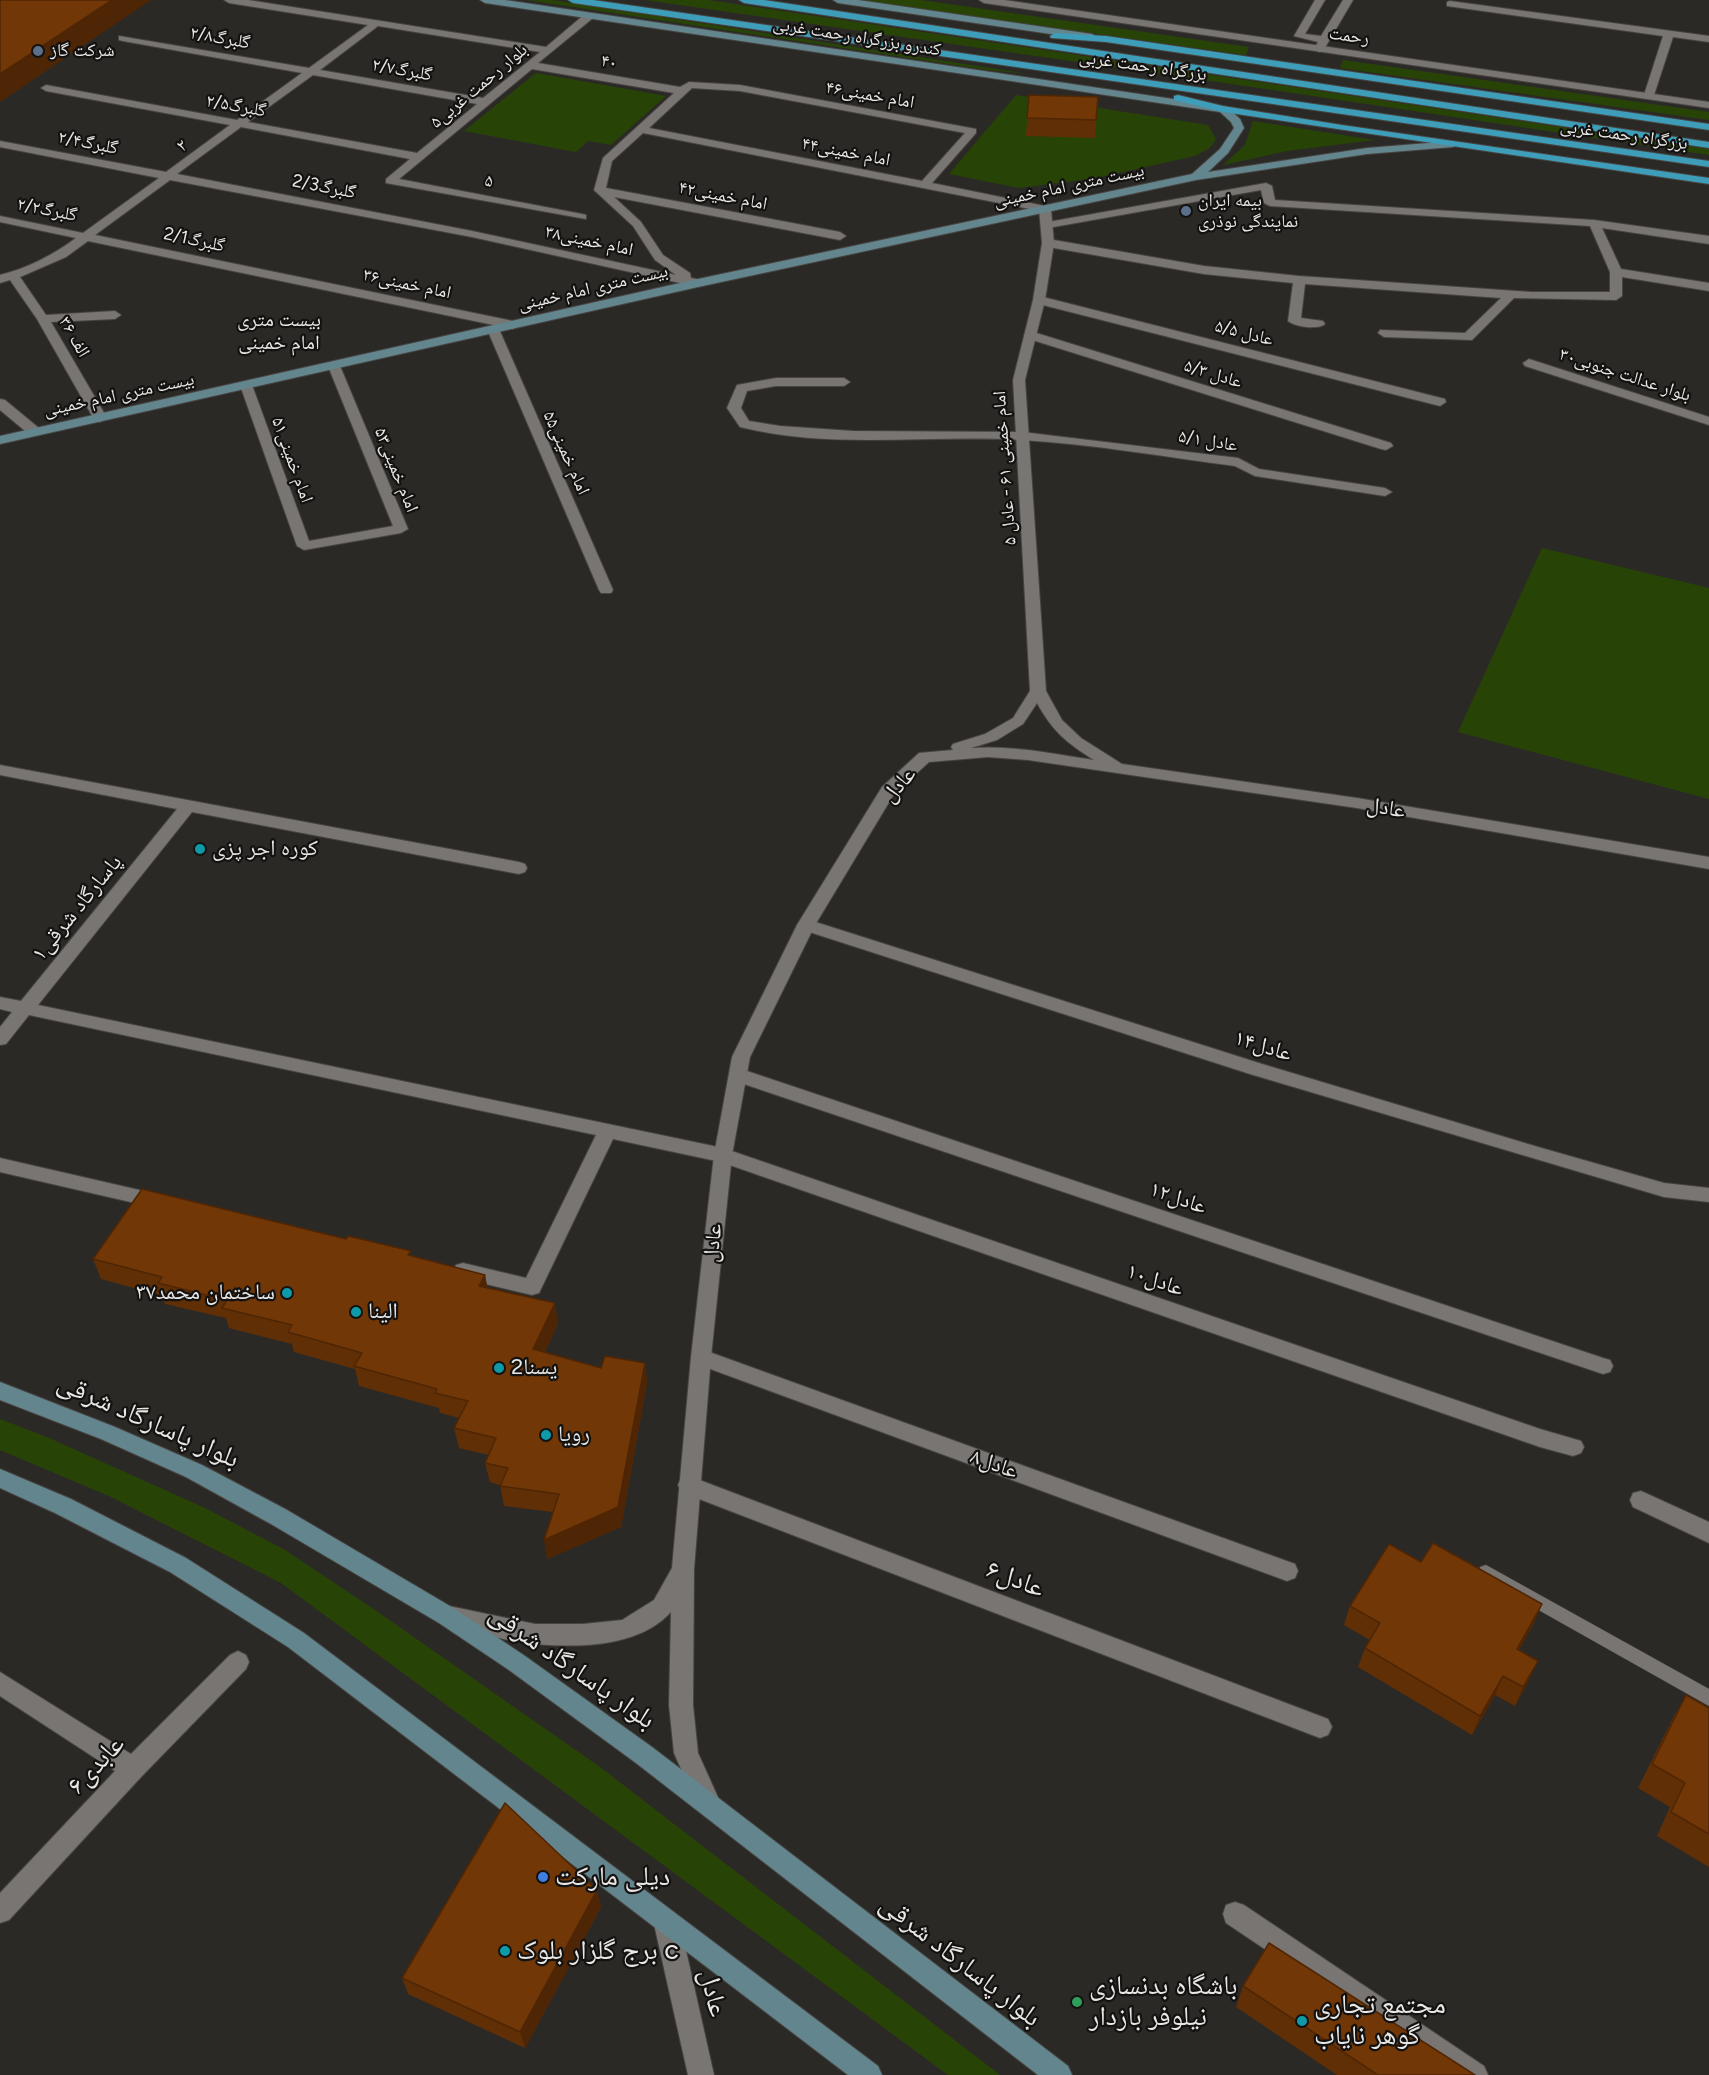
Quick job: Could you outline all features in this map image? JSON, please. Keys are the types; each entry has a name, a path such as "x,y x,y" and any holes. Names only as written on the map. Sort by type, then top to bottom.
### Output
{"highway":[{"name":"بزرگراه رحمت غربی","path":"573,0 1709,164"},
{"name":"بزرگراه رحمت غربی","path":"744,0 1709,145"},
{"path":"945,30 1106,39 1709,128"},
{"path":"1021,79 1085,74 1223,110 1709,181"}],"main road":[{"name":"کندرو بزرگراه رحمت غربی","path":"485,0 1223,110"},
{"name":"کندرو بزرگراه رحمت غربی","path":"838,0 1106,39"},
{"path":"1196,177 1224,151 1239,128 1236,121 1223,110"},
{"name":"بیست متری امام خمینی","path":"0,440 698,283 1196,177 1367,151 1453,144"},
{"name":"بلوار پاسارگاد شرقی","path":"0,1390 108,1433 194,1472 279,1517 447,1616 583,1710 1059,2075"},
{"path":"0,1478 63,1506 178,1565 296,1640 667,1924 869,2075"}],"street":[{"path":"229,0 548,50"},
{"name":"رحمت","path":"991,0 1322,44 1709,105"},
{"path":"1320,0 1299,36 1322,44 1348,0"},
{"path":"1450,4 1709,39"},
{"name":"بلوار رحمت غربی۵","path":"390,181 589,16"},
{"name":"۲","path":"0,279 62,254 375,24"},
{"path":"1649,95 1668,34"},
{"name":"گلبرگ۲/۸","path":"123,38 312,70"},
{"name":"۴۰","path":"529,65 686,88"},
{"name":"گلبرگ۲/۷","path":"312,70 485,102"},
{"name":"گلبرگ۲/۵","path":"46,88 420,157"},
{"path":"686,88 607,160 600,190 637,224 659,257 698,283"},
{"name":"امام خمینی۴۶","path":"686,88 740,88 972,131 924,186"},
{"name":"۴۴امام خمینی","path":"639,129 1045,209"},
{"name":"گلبرگ۲/۴","path":"0,144 169,176"},
{"name":"2/3گلبرگ","path":"169,176 472,234"},
{"name":"۵","path":"390,181 582,217"},
{"path":"1048,225 1266,186 1270,203 1594,223 1709,240"},
{"name":"امام خمینی۴۲","path":"600,190 840,236"},
{"name":"امام خمینی ۶۱ - عادل ۵","path":"1045,209 1048,243 1039,300 1019,380 1038,691 1056,723 1075,741 1122,770"},
{"name":"گلبرگ۲/۲","path":"0,219 86,236"},
{"path":"1048,243 1204,270 1299,280 1512,294 1616,296 1616,272 1594,223"},
{"name":"امام خمینی۳۸","path":"472,234 698,283"},
{"name":"2/1گلبرگ","path":"86,236 293,279"},
{"path":"1616,272 1709,287"},
{"name":"۳۶ الف","path":"13,275 43,319 100,418"},
{"name":"امام خمینی۳۶","path":"293,279 513,325"},
{"path":"1299,280 1294,321 1320,324"},
{"path":"1384,333 1468,337 1512,294"},
{"name":"عادل ۵/۵","path":"1039,300 1440,402"},
{"path":"43,319 115,315"},
{"name":"امام خمینی۵۵","path":"493,330 606,590"},
{"name":"عادل ۵/۳","path":"1030,336 1386,446"},
{"name":"بلوار عدالت جنوبی۳۰","path":"1529,363 1709,421"},
{"name":"امام خمینی۵۳","path":"304,546 401,529 334,366"},
{"name":"عادل ۵/۱","path":"844,382 776,382 742,388 735,408 746,424 780,430 853,435 1022,436 1238,462 1256,472 1385,492"},
{"name":"امام خمینی۵۱","path":"246,385 304,546"},
{"path":"0,403 35,432"},
{"path":"925,757 991,737 1018,721 1038,691"},
{"name":"عادل","path":"709,1805 686,1753 681,1705 683,1569 701,1357 723,1155 741,1057 807,925 888,791 925,757 988,752 1028,755 1357,803 1709,863"},
{"path":"0,770 519,868"},
{"name":"پاسارگاد شرقی۱","path":"0,1039 189,805"},
{"name":"عادل۱۴","path":"807,925 1256,1069 1538,1154 1664,1190 1709,1195"},
{"name":"عادل۱۰","path":"0,1003 723,1155 1517,1430 1572,1447"},
{"name":"عادل۱۲","path":"738,1075 1603,1366"},
{"path":"439,1266 532,1287 608,1131"},
{"path":"0,1165 185,1208"},
{"name":"۸عادل","path":"701,1357 1287,1571"},
{"name":"عادل۶","path":"689,1485 1320,1727"},
{"path":"1641,1500 1709,1533"},
{"path":"447,1616 535,1634 583,1634 626,1630 662,1607 683,1569"},
{"name":"عابدی۶","path":"0,1911 133,1769 238,1662"},
{"path":"0,1683 133,1769"},
{"path":"1234,1914 1475,2075"},
{"name":"عادل","path":"667,1924 701,2075"}],"lane":[{"path":"1486,1572 1709,1698"}],"green space":[{"path":"527,0 552,0 1029,74 988,70"},
{"path":"645,0 708,0 1709,149 1709,155 1266,89"},
{"path":"855,0 921,0 1249,47 1246,55"},
{"path":"1343,60 1709,112 1709,120 1340,68"},
{"path":"536,73 666,96 611,145 588,141 576,152 464,131"},
{"path":"1016,95 1208,125 1216,139 1210,148 1195,156 1096,178 1019,188 949,174"},
{"path":"1253,121 1375,140 1287,151 1223,165 1245,145"},
{"path":"1542,548 1709,588 1709,799 1458,732"},
{"path":"0,1419 49,1438 205,1508 285,1550 600,1767 1000,2075 948,2075 281,1583 111,1497 0,1450"}],"building":[{"path":"0,0 112,0 0,74"},
{"path":"1029,95 1098,97 1096,120 1027,118"},
{"path":"142,1189 346,1239 348,1236 411,1251 408,1255 485,1275 479,1286 555,1303 533,1349 601,1368 605,1356 645,1363 618,1507 544,1540 559,1494 500,1486 508,1468 485,1463 496,1438 454,1428 468,1401 435,1393 437,1389 354,1366 362,1353 288,1332 292,1325 222,1308 227,1300 158,1283 162,1277 93,1259"},
{"path":"1433,1543 1542,1604 1517,1649 1538,1661 1523,1687 1503,1676 1480,1716 1365,1648 1380,1623 1350,1606 1389,1544 1421,1562"},
{"path":"1686,1695 1709,1708 1709,1834 1671,1812 1685,1783 1652,1764"},
{"name":"برج گلزار بلوک c","path":"505,1803 597,1890 520,2032 402,1978"},
{"path":"1269,1943 1475,2075 1378,2075 1243,1986"}],"place":[{"name":"شرکت گاز","path":"38,51"},
{"name":"بیمه ایران نمایندگی نوذری","path":"1186,211"},
{"name":"کوره اجر پزی","path":"200,849"},
{"name":"ساختمان محمد۳۷","path":"287,1293"},
{"name":"الینا","path":"356,1312"},
{"name":"یسنا2","path":"499,1368"},
{"name":"رویا","path":"546,1435"},
{"name":"دیلی مارکت","path":"543,1877"},
{"name":"برج گلزار بلوک c","path":"505,1951"},
{"name":"باشگاه بدنسازی نیلوفر بازدار","path":"1077,2002"},
{"name":"مجتمع تجاری گوهر نایاب","path":"1302,2021"}],"district":[{"name":"بیست متری امام خمینی","path":"279,332"}]}
